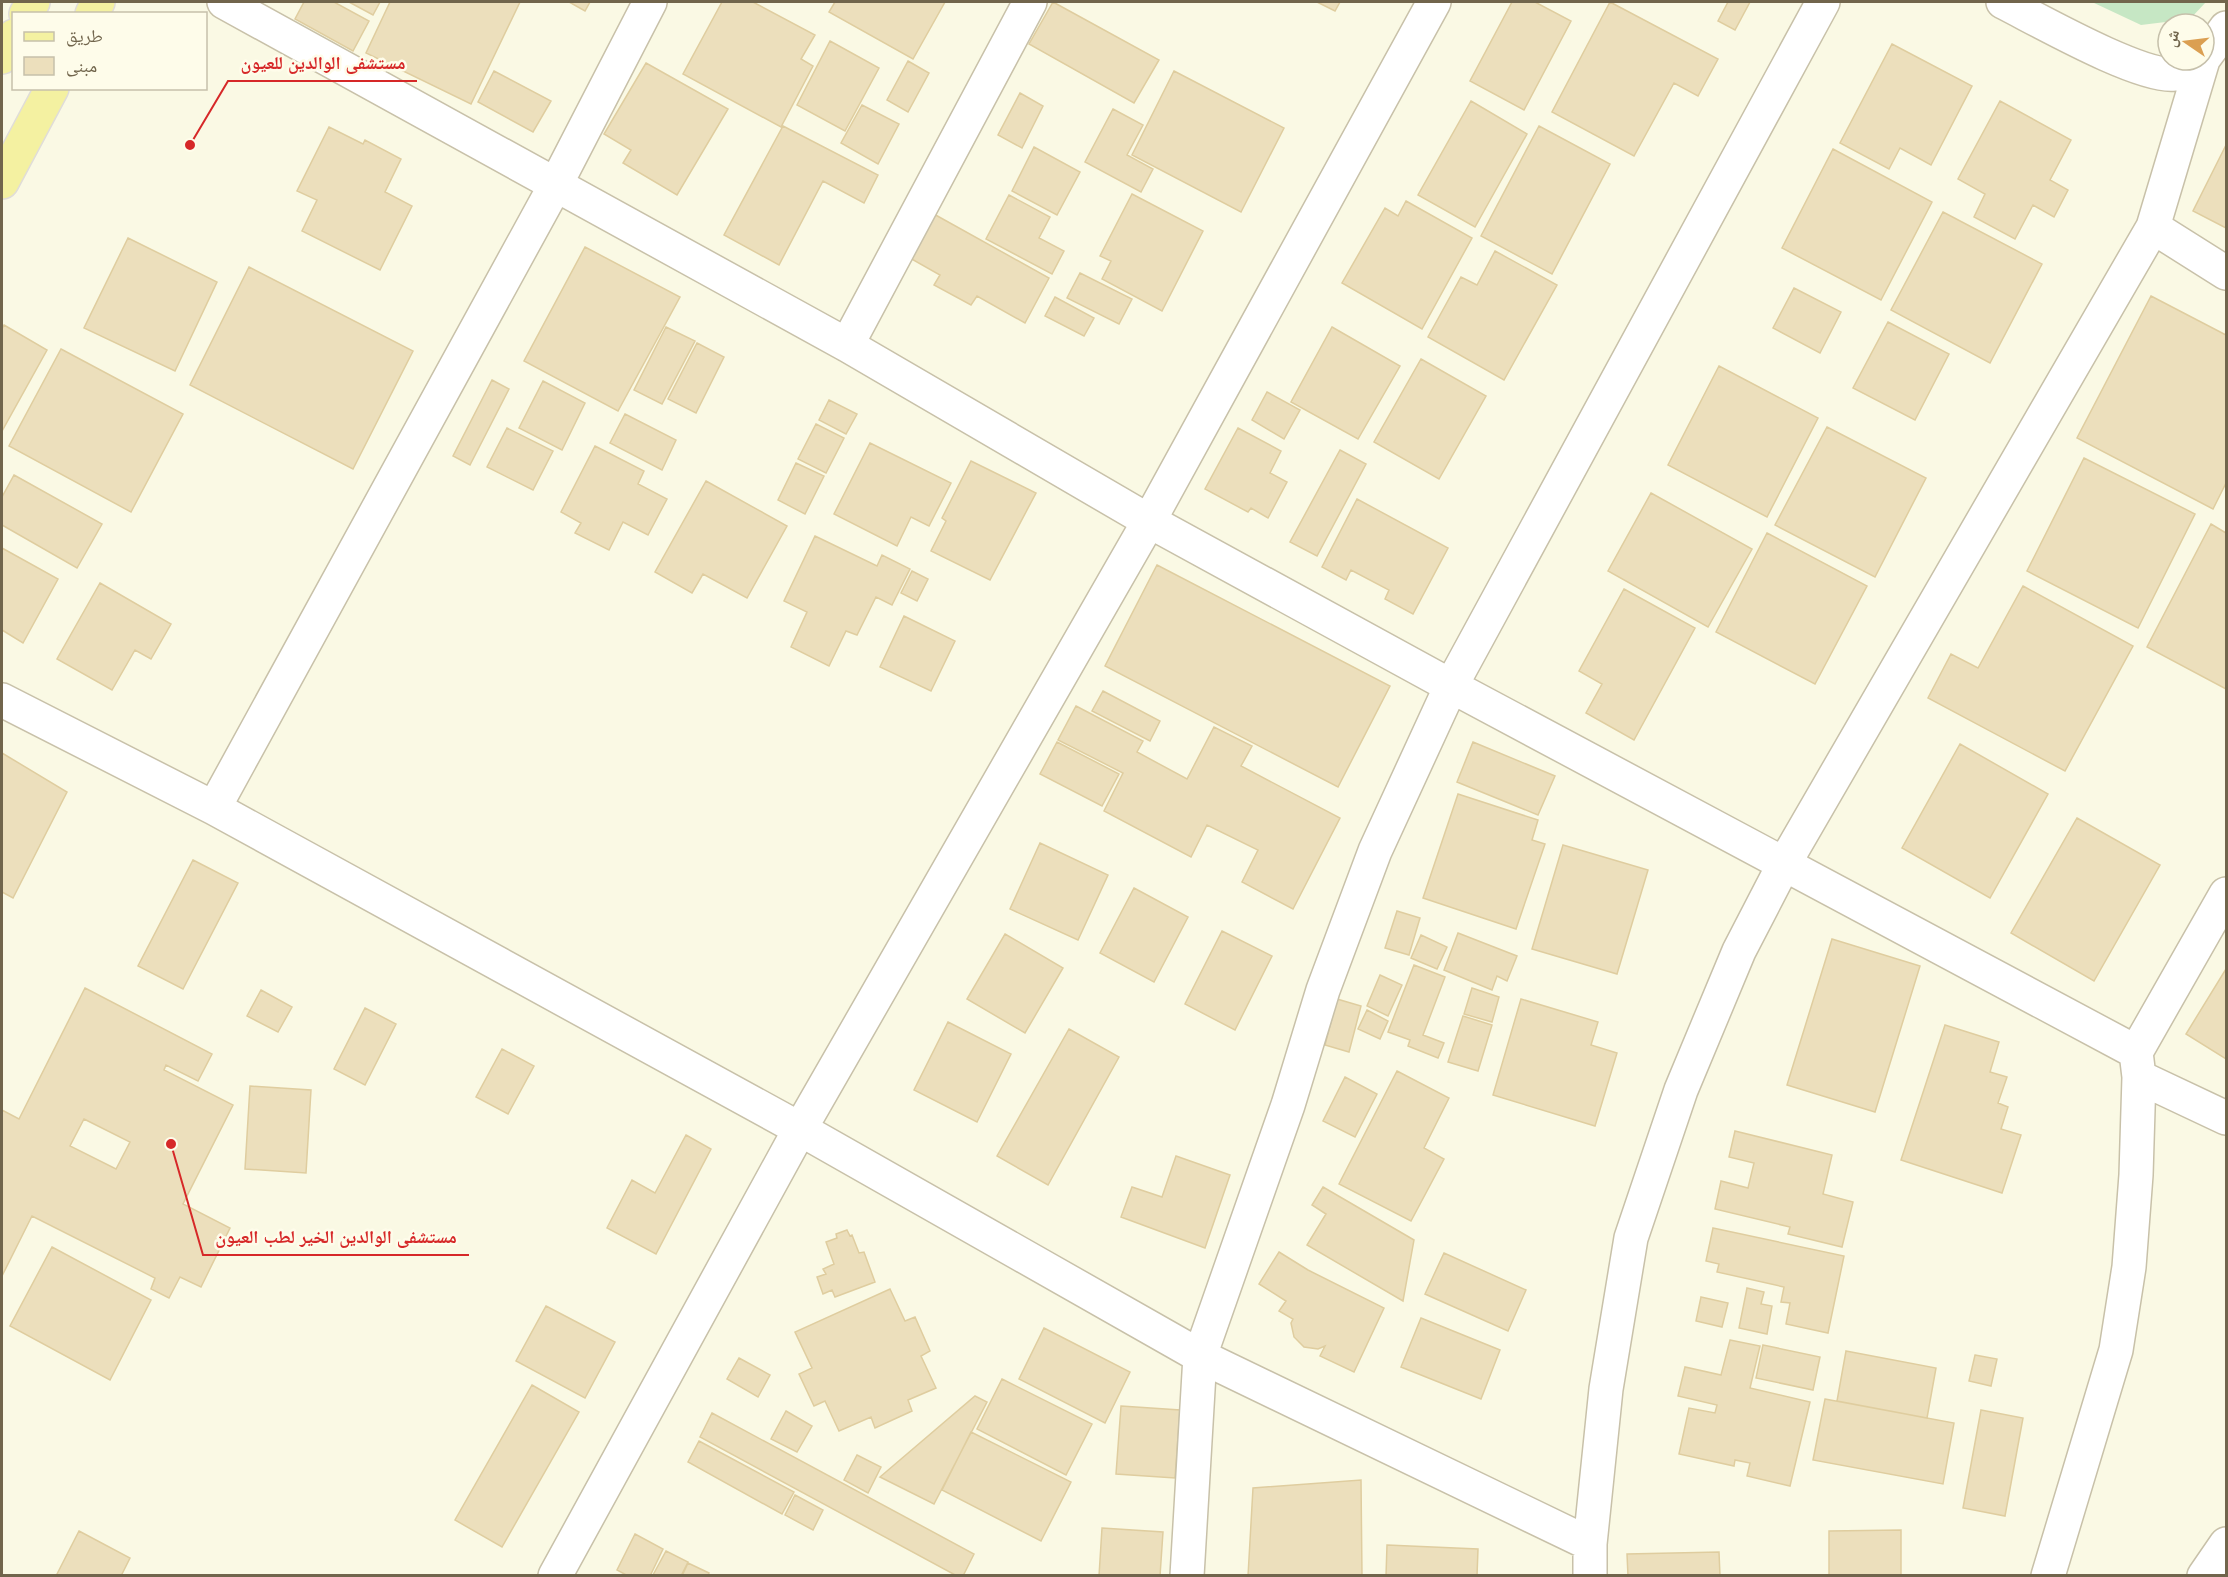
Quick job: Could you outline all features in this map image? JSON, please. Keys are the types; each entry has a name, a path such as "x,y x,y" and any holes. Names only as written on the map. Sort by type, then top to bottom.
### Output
{"main road":[{"path":"2,57 12,40"},
{"path":"2,182 51,90"}],"street":[{"path":"224,2 847,345 1149,521 1784,864 2137,1064 2226,1118"},
{"path":"214,808 556,184 650,2"},
{"path":"847,345 1030,2"},
{"path":"555,1575 800,1129 1149,521 1434,2"},
{"path":"1187,1575 1200,1356 1288,1105 1323,990 1376,851 1451,686 1823,2"},
{"path":"2003,2 2127,63 2156,71"},
{"path":"2216,42 2226,28"},
{"path":"2162,72 2175,74 2179,72"},
{"path":"2,700 214,808 800,1129 1200,1356 1590,1560 1606,1389 1631,1238 1681,1090 1739,951 1784,864 2153,227 2199,72"},
{"path":"2153,227 2226,273"},
{"path":"2048,1575 2116,1350 2129,1267 2136,1175 2137,1064 2226,894"},
{"path":"2204,1575 2226,1544"}],"green space":[{"path":"2092,2 2206,2 2197,12 2156,12 2156,23 2141,25"}],"building":[{"path":"304,2 334,2 369,21 353,51 295,19"},
{"path":"349,2 380,2 373,15"},
{"path":"390,2 520,2 471,104 366,53"},
{"path":"569,2 590,2 585,11"},
{"path":"722,2 753,2 815,35 801,59 813,66 781,127 683,74"},
{"path":"835,2 945,2 913,59 829,12"},
{"path":"1053,2 1159,60 1134,103 1029,44"},
{"path":"1317,2 1340,2 1335,11"},
{"path":"1512,2 1535,2 1571,21 1524,110 1470,81"},
{"path":"1610,2 1718,59 1698,96 1674,83 1634,156 1552,112"},
{"path":"1728,2 1750,2 1735,30 1718,21"},
{"path":"830,41 879,68 845,131 797,105"},
{"path":"1892,44 1972,86 1931,165 1900,148 1889,169 1840,143"},
{"path":"908,61 929,73 908,112 887,100"},
{"path":"646,63 728,109 677,195 623,163 631,150 604,134"},
{"path":"494,71 551,101 533,132 478,102"},
{"path":"1174,71 1284,128 1241,212 1132,155"},
{"path":"1020,93 1043,106 1022,148 998,135"},
{"path":"1471,101 1527,134 1475,227 1418,195"},
{"path":"2000,101 2071,140 2050,180 2068,190 2054,217 2033,205 2015,239 1974,217 1985,194 1958,179"},
{"path":"862,105 899,124 878,164 841,143"},
{"path":"1113,109 1143,125 1127,155 1153,169 1141,192 1085,162"},
{"path":"783,126 878,175 864,203 823,181 779,265 724,235"},
{"path":"1539,126 1610,164 1552,274 1481,236"},
{"path":"329,127 363,144 365,140 401,159 385,192 412,206 380,270 302,231 317,200 297,191"},
{"path":"2226,145 2226,228 2193,211"},
{"path":"1034,147 1080,172 1057,215 1012,191"},
{"path":"1833,149 1932,202 1881,300 1782,248"},
{"path":"1132,194 1203,231 1162,311 1102,279 1111,261 1100,256"},
{"path":"1009,195 1050,217 1039,238 1064,251 1052,274 986,239"},
{"path":"1406,201 1472,238 1422,329 1342,283 1385,208 1398,216"},
{"path":"1943,212 2042,264 1990,363 1891,310"},
{"path":"932,213 1049,278 1025,323 977,296 971,305 934,285 940,275 908,257"},
{"path":"128,238 217,282 175,371 84,328"},
{"path":"585,247 680,297 618,411 524,361"},
{"path":"1495,251 1557,285 1504,380 1428,337 1461,277 1477,285"},
{"path":"249,267 413,351 353,469 190,385"},
{"path":"1080,273 1132,299 1119,324 1067,298"},
{"path":"1794,288 1841,312 1820,353 1773,328"},
{"path":"2151,296 2226,335 2226,483 2213,509 2077,438"},
{"path":"1055,297 1094,318 1084,336 1045,316"},
{"path":"1888,322 1949,354 1915,420 1853,388"},
{"path":"4,325 47,350 2,431 2,329"},
{"path":"666,327 695,341 662,404 634,390"},
{"path":"1332,327 1400,366 1358,439 1291,402"},
{"path":"697,343 724,357 696,413 668,399"},
{"path":"61,349 183,414 131,512 9,446"},
{"path":"1421,359 1486,396 1439,479 1374,442"},
{"path":"1719,366 1818,418 1767,517 1668,465"},
{"path":"492,380 509,389 470,465 453,456"},
{"path":"543,381 585,403 562,450 519,428"},
{"path":"1267,392 1300,410 1284,439 1252,420"},
{"path":"829,400 857,414 846,434 819,420"},
{"path":"625,414 676,440 662,470 610,443"},
{"path":"816,424 844,438 826,473 798,459"},
{"path":"1827,427 1926,478 1875,577 1775,525"},
{"path":"507,428 553,451 533,490 487,467"},
{"path":"1238,428 1281,451 1270,473 1287,482 1268,518 1251,508 1248,512 1205,489"},
{"path":"870,443 951,483 929,526 911,517 897,546 834,514"},
{"path":"595,446 644,471 638,484 667,499 648,535 623,522 609,550 575,533 581,523 561,512"},
{"path":"1340,450 1366,464 1317,556 1290,542"},
{"path":"2084,458 2195,514 2138,628 2027,571"},
{"path":"971,461 1036,493 990,580 931,551 946,521 942,518"},
{"path":"796,463 824,476 805,514 778,500"},
{"path":"14,475 102,524 77,568 2,525 2,497"},
{"path":"706,481 787,526 747,598 703,574 692,593 655,572"},
{"path":"1651,493 1752,549 1708,627 1608,571"},
{"path":"1357,499 1448,548 1413,614 1385,599 1389,590 1351,570 1346,580 1322,567"},
{"path":"2211,524 2226,533 2226,689 2147,647"},
{"path":"1767,533 1867,586 1815,684 1716,632"},
{"path":"815,536 877,566 882,555 910,569 892,605 876,597 857,635 846,631 829,666 791,647 807,612 784,601"},
{"path":"2,548 58,579 23,643 2,630"},
{"path":"1157,565 1390,686 1338,787 1105,666"},
{"path":"912,571 928,579 917,601 901,593"},
{"path":"100,583 171,624 151,659 135,650 112,690 57,659"},
{"path":"2023,586 2133,646 2065,771 1928,698 1951,654 1978,668"},
{"path":"1624,589 1695,628 1634,740 1586,713 1602,684 1579,671"},
{"path":"904,616 955,641 931,691 880,667"},
{"path":"1103,691 1160,721 1150,741 1092,711"},
{"path":"1076,706 1143,741 1137,752 1187,779 1214,727 1252,746 1241,766 1340,818 1293,909 1242,882 1258,850 1207,825 1191,857 1104,811 1123,773 1058,740"},
{"path":"1057,742 1119,774 1102,806 1040,774"},
{"path":"1473,742 1555,776 1538,815 1457,782"},
{"path":"1960,744 2048,794 1990,898 1902,848"},
{"path":"2,753 67,792 13,898 2,892"},
{"path":"1458,794 1538,820 1532,840 1545,844 1516,929 1423,898"},
{"path":"2077,818 2160,865 2094,981 2011,933"},
{"path":"1040,843 1108,875 1078,940 1010,909"},
{"path":"1563,845 1648,870 1617,974 1532,949"},
{"path":"193,860 238,883 183,989 138,966"},
{"path":"1134,888 1188,917 1154,982 1100,953"},
{"path":"1397,911 1420,918 1409,955 1385,948"},
{"path":"1222,931 1272,956 1235,1030 1185,1004"},
{"path":"1458,933 1517,956 1507,981 1497,976 1492,990 1444,970"},
{"path":"1005,934 1063,968 1025,1033 967,999"},
{"path":"1421,935 1447,947 1437,969 1411,958"},
{"path":"1832,939 1920,966 1875,1112 1787,1085"},
{"path":"1414,965 1445,977 1423,1035 1444,1043 1438,1058 1408,1046 1410,1040 1388,1032"},
{"path":"2226,969 2226,1059 2186,1034"},
{"path":"1380,975 1402,985 1388,1016 1367,1006"},
{"path":"85,988 212,1054 198,1081 166,1065 164,1070 233,1105 183,1204 230,1228 201,1287 180,1277 169,1298 151,1289 155,1278 32,1216 2,1276 2,1110 19,1119","holes":["84,1119 130,1142 116,1169 70,1146"]},
{"path":"1472,988 1499,997 1492,1022 1464,1014"},
{"path":"261,990 292,1007 278,1032 247,1016"},
{"path":"1337,999 1361,1006 1349,1052 1325,1045"},
{"path":"1521,999 1598,1022 1591,1045 1617,1053 1595,1126 1493,1095"},
{"path":"365,1008 396,1024 365,1085 334,1069"},
{"path":"1367,1010 1388,1021 1380,1039 1358,1029"},
{"path":"1463,1016 1492,1025 1478,1071 1448,1062"},
{"path":"948,1022 1011,1054 977,1122 914,1090"},
{"path":"1945,1025 1999,1042 1990,1072 2007,1077 1998,1103 2008,1107 2001,1129 2021,1135 2002,1193 1901,1160"},
{"path":"1069,1029 1119,1057 1048,1185 997,1156"},
{"path":"502,1049 534,1066 508,1114 476,1097"},
{"path":"1397,1071 1449,1098 1424,1148 1444,1159 1411,1221 1339,1184"},
{"path":"1345,1077 1377,1094 1355,1137 1323,1121"},
{"path":"250,1086 311,1090 306,1173 245,1169"},
{"path":"1735,1131 1832,1155 1823,1194 1853,1202 1842,1247 1788,1234 1790,1227 1715,1209 1721,1181 1748,1188 1754,1163 1729,1157"},
{"path":"686,1135 711,1149 656,1254 607,1228 632,1180 655,1193"},
{"path":"1176,1156 1230,1175 1205,1248 1121,1217 1132,1187 1162,1197"},
{"path":"1323,1187 1414,1240 1403,1301 1307,1245 1326,1214 1312,1205"},
{"path":"1713,1228 1844,1256 1828,1333 1786,1324 1790,1303 1781,1302 1784,1287 1717,1272 1719,1264 1706,1261"},
{"path":"847,1230 850,1236 852,1235 859,1253 864,1252 875,1282 835,1297 832,1290 823,1294 817,1277 826,1274 823,1269 834,1264 826,1242 837,1238 836,1234"},
{"path":"52,1247 151,1300 110,1380 10,1326"},
{"path":"1279,1252 1308,1270 1384,1308 1354,1372 1320,1356 1325,1346 1318,1349 1304,1347 1294,1337 1291,1323 1293,1319 1279,1311 1286,1301 1259,1284"},
{"path":"1444,1253 1526,1290 1508,1331 1425,1294"},
{"path":"1747,1288 1764,1292 1761,1304 1772,1306 1767,1334 1739,1328"},
{"path":"890,1289 905,1321 915,1317 930,1351 921,1356 936,1388 908,1400 912,1411 875,1428 871,1417 839,1431 825,1401 814,1406 799,1374 812,1368 795,1332"},
{"path":"1701,1297 1728,1303 1722,1327 1696,1321"},
{"path":"546,1306 615,1342 585,1398 516,1361"},
{"path":"1421,1318 1500,1350 1481,1399 1401,1367"},
{"path":"1044,1328 1130,1372 1105,1423 1019,1379"},
{"path":"1730,1340 1760,1346 1750,1388 1810,1402 1790,1486 1747,1476 1750,1463 1735,1460 1734,1466 1679,1454 1689,1408 1715,1413 1717,1405 1678,1396 1685,1367 1721,1375"},
{"path":"1763,1345 1820,1357 1813,1390 1756,1378"},
{"path":"1846,1351 1936,1368 1927,1418 1837,1401"},
{"path":"1975,1355 1997,1359 1991,1386 1969,1381"},
{"path":"739,1358 770,1375 758,1397 727,1379"},
{"path":"1002,1379 1092,1424 1066,1475 977,1429"},
{"path":"532,1385 579,1412 502,1547 455,1520"},
{"path":"975,1396 987,1402 934,1504 880,1477"},
{"path":"1825,1399 1954,1423 1943,1484 1813,1460"},
{"path":"1121,1406 1180,1410 1175,1478 1116,1474"},
{"path":"1981,1410 2023,1418 2005,1516 1963,1508"},
{"path":"786,1411 812,1426 797,1452 771,1439"},
{"path":"712,1413 974,1554 963,1576 957,1576 700,1437"},
{"path":"971,1432 1071,1482 1041,1541 942,1490"},
{"path":"699,1441 794,1492 782,1514 688,1462"},
{"path":"857,1455 881,1467 868,1493 844,1480"},
{"path":"1361,1480 1362,1576 1248,1576 1253,1488"},
{"path":"795,1495 823,1510 813,1530 785,1515"},
{"path":"1102,1528 1163,1532 1160,1576 1099,1576"},
{"path":"1901,1530 1901,1576 1829,1576 1829,1531"},
{"path":"79,1531 130,1558 121,1576 56,1576"},
{"path":"635,1534 663,1549 650,1576 628,1576 617,1570"},
{"path":"1387,1545 1478,1549 1477,1576 1386,1576"},
{"path":"666,1551 688,1562 681,1576 653,1575"},
{"path":"1719,1552 1720,1576 1628,1576 1627,1554"},
{"path":"688,1563 709,1573 708,1576 682,1576"}],"place":[{"name":"مستشفى الوالدين للعيون","path":"190,145"},
{"name":"مستشفى الوالدين الخير لطب العيون","path":"171,1144"}]}
